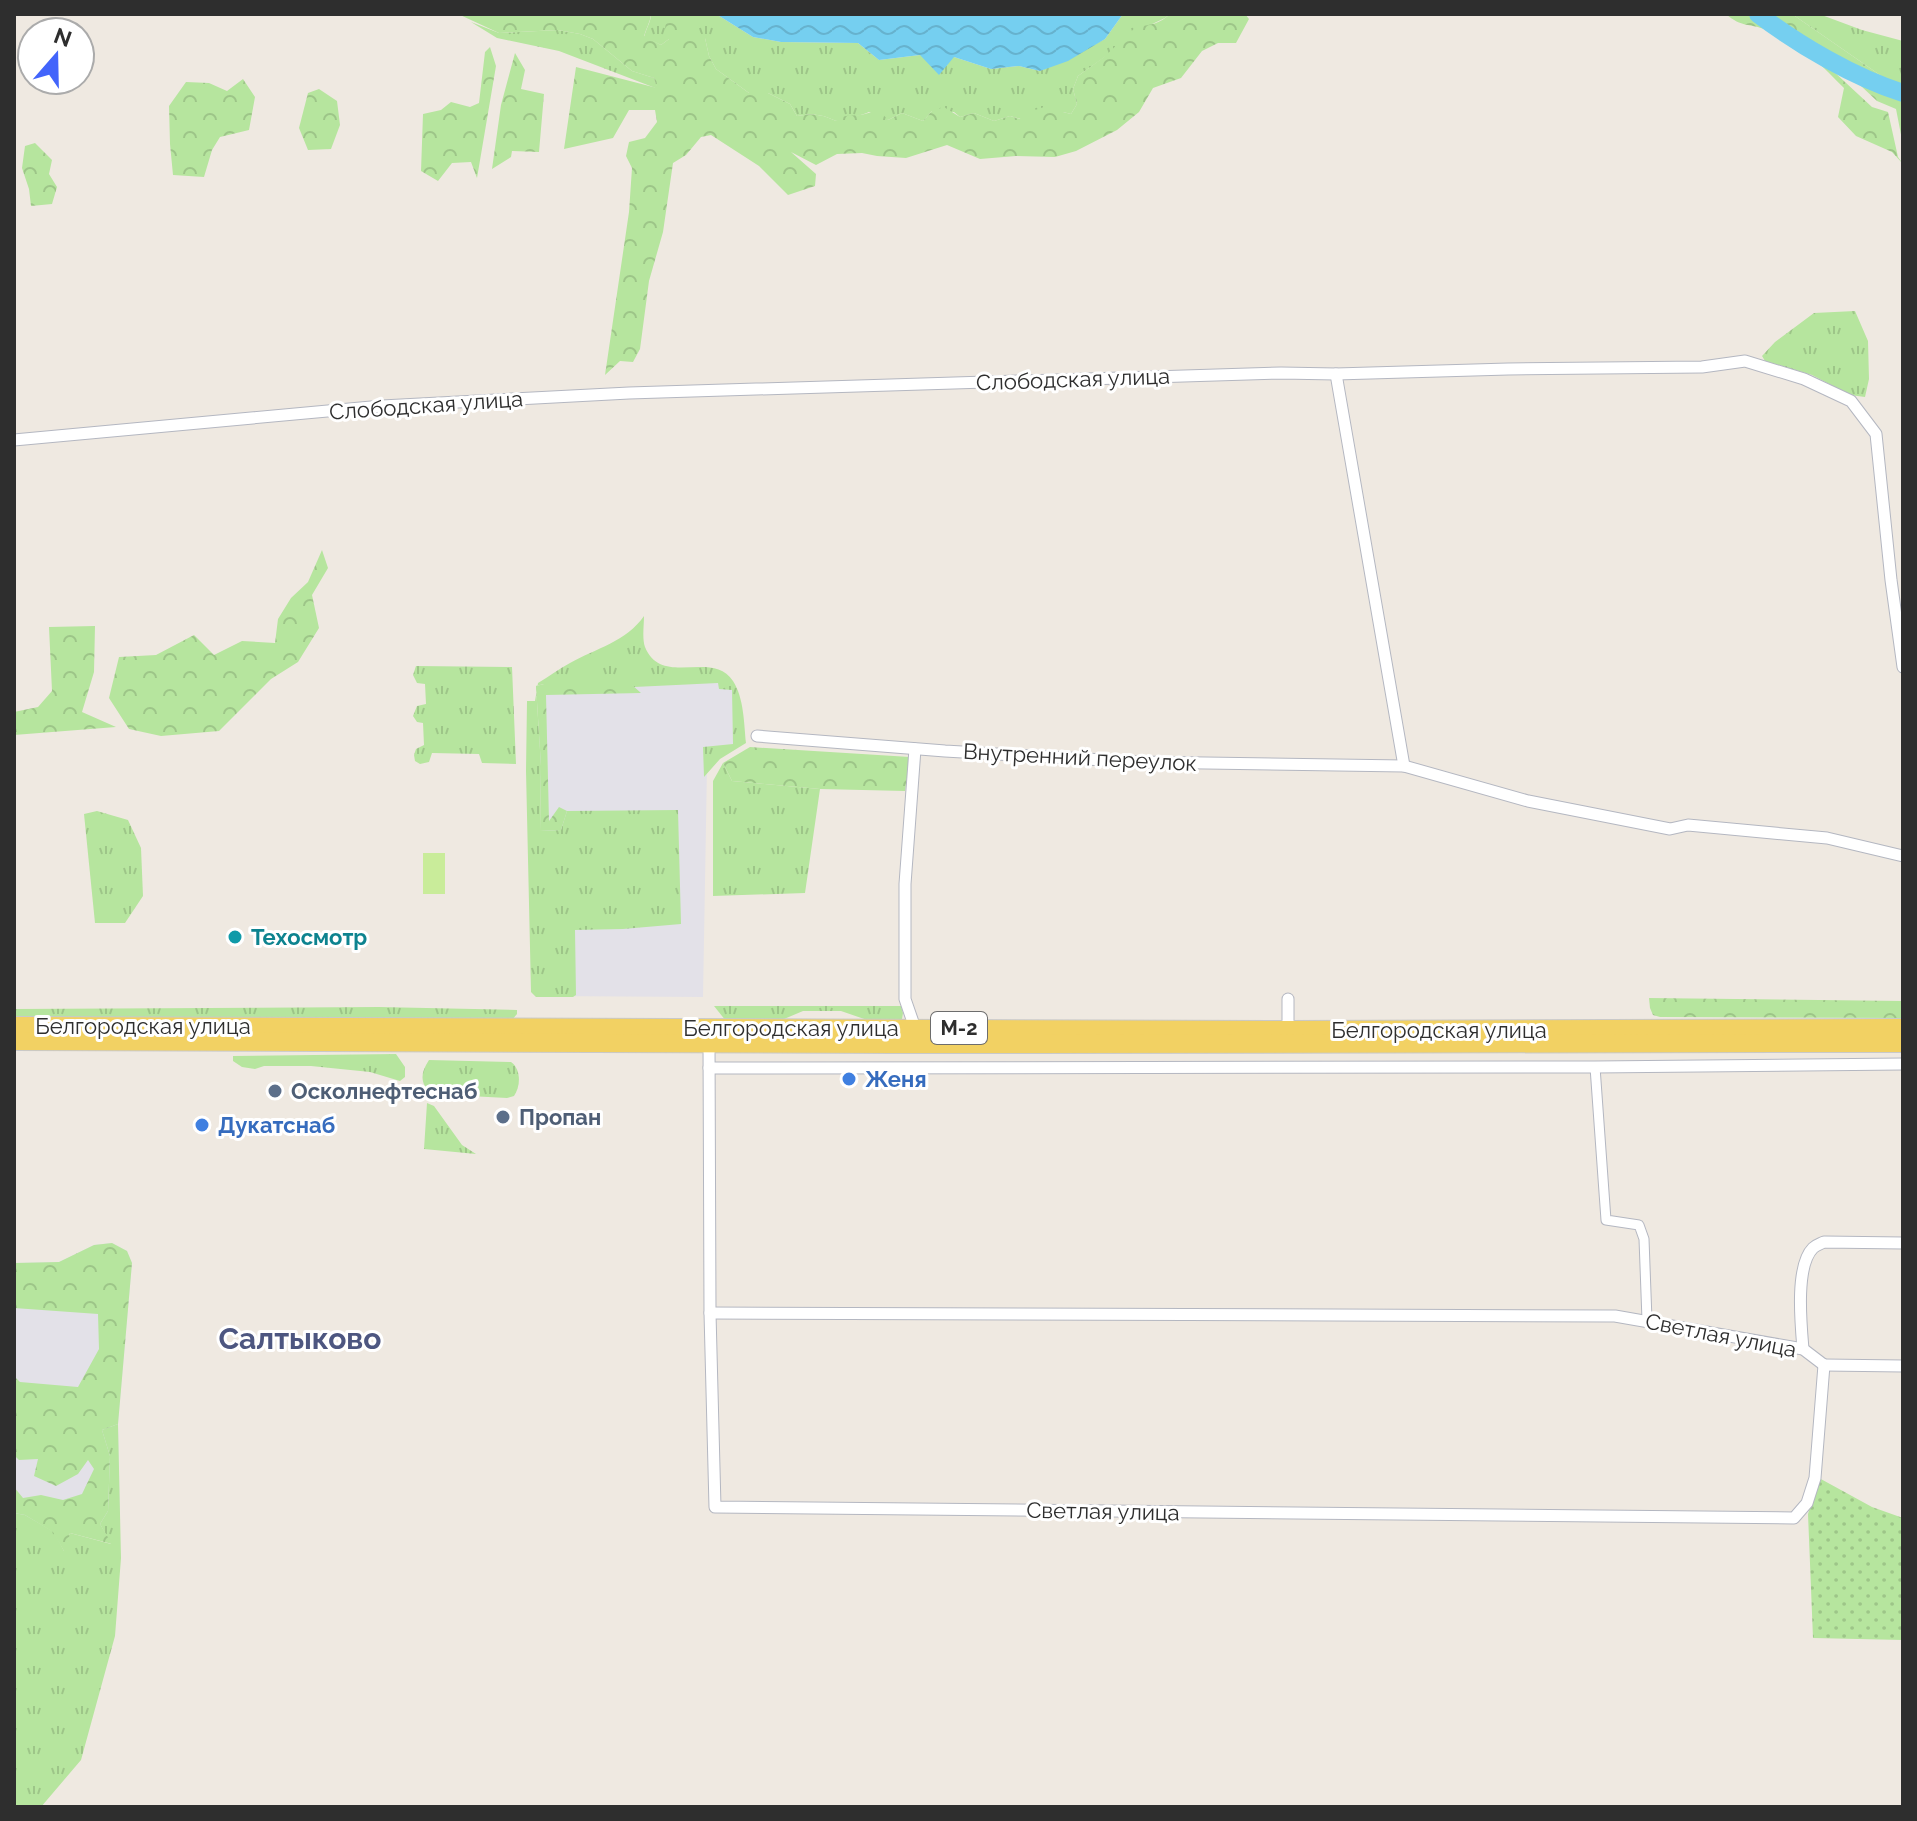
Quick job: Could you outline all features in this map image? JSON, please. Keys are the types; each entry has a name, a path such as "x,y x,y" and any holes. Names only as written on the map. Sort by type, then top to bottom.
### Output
{"main road":[{"name":"Белгородская улица","path":"14,1026 915,1028 1289,1037 1903,1043"},
{"name":"Белгородская улица","path":"14,1041 709,1043 1903,1028"}],"street":[{"name":"Слободская улица","path":"14,440 382,406 629,393 1281,373 1702,367 1745,361 1804,379 1851,401 1876,434 1903,667"},
{"path":"1336,374 1404,766"},
{"name":"Внутренний переулок","path":"757,736 1139,762 1404,766 1528,801 1670,829 1688,825 1827,838 1903,856"},
{"path":"915,749 905,884 905,999 915,1028"},
{"path":"1288,999 1290,1068"},
{"path":"709,1043 710,1313"},
{"path":"709,1068 1903,1064"},
{"path":"1595,1067 1606,1220 1639,1225 1644,1239 1647,1320"},
{"path":"1803,1349 1799,1298 1807,1256 1814,1246 1824,1242 1903,1243"},
{"name":"Светлая улица","path":"710,1313 1615,1316 1647,1320 1803,1349 1824,1365 1815,1478 1807,1503 1794,1518 715,1507 710,1313"},
{"path":"1824,1365 1903,1366"}],"shaded area":[{"path":"726,681 737,693 738,746 707,766 703,997 545,996 538,686"},
{"path":"112,1243 127,1251 132,1263 118,1424 120,1525 14,1527 14,1263 59,1262 94,1245"}],"green space":[{"path":"458,14 651,15 644,36 661,45 669,39 665,28 667,18 692,24 705,38 716,69 749,93 768,93 790,104 797,116 817,115 836,121 845,116 880,111 888,120 902,113 923,121 932,111 944,107 960,117 974,113 994,121 1010,116 1020,119 1023,114 1059,102 1063,112 1071,114 1077,104 1073,89 1078,76 1137,26 1155,23 1170,14 1245,14 1249,19 1236,43 1218,43 1202,51 1181,78 1153,88 1139,112 1117,130 1076,151 1055,157 980,159 947,145 906,158 862,153 837,154 816,165 791,152 816,174 815,186 788,195 759,166 711,135 701,137 686,155 673,163 663,232 649,281 640,349 633,362 620,361 605,375 629,212 632,168 626,156 629,142 645,138 657,122 655,110 629,110 613,138 564,149 576,67 657,88 654,78 632,71 593,39 580,34 558,30 499,33"},
{"path":"646,14 716,14 753,37 781,42 858,43 879,60 920,55 954,57 991,69 1019,66 1040,71 1105,39 1123,14 1170,14 1078,76 1073,89 1077,104 1071,114 1063,112 1021,119 1010,116 994,121 974,113 960,117 954,112 932,111 923,121 902,113 888,120 869,112 836,121 817,115 797,116 790,104 768,93 749,93 716,69 705,38 669,39 661,45 644,37 651,15"},
{"path":"1726,14 1753,14 1818,57 1872,107 1888,112 1898,157 1903,164 1892,152 1856,136 1838,117 1844,88 1809,54 1779,34 1741,23"},
{"path":"1765,14 1792,14 1903,91 1903,145 1896,109 1877,101 1826,53"},
{"path":"1792,14 1819,14 1903,41 1903,91"},
{"path":"471,22 499,33 558,30 580,34 593,39 632,71 654,78 658,89 559,51 497,38"},
{"path":"490,47 496,66 477,178 471,162 452,163 438,181 421,171 423,114 441,110 451,102 470,107 479,103 485,52"},
{"path":"515,53 525,70 521,89 544,94 539,152 512,151 511,157 492,169 501,105"},
{"path":"243,79 255,97 249,130 220,137 212,150 204,177 173,175 169,106 186,82 209,83 227,91"},
{"path":"319,89 337,101 340,125 331,149 308,150 299,128 308,93"},
{"path":"35,143 52,160 49,174 57,187 52,204 31,206 22,168 25,146"},
{"path":"1855,311 1868,341 1869,379 1865,397 1850,395 1812,375 1765,361 1762,356 1775,342 1814,313"},
{"path":"322,550 328,568 312,595 319,628 298,662 271,679 219,731 161,736 129,729 109,698 119,657 156,655 194,635 214,655 242,641 275,643 278,619 291,598 308,582"},
{"path":"644,616 644,644 653,659 675,667 713,668 724,672 733,681 741,703 746,743 720,759 704,777 703,747 733,744 732,690 719,689 718,683 634,687 630,684 538,686 566,665 620,638"},
{"path":"95,626 94,672 82,712 116,727 14,735 14,712 38,707 52,691 49,627"},
{"path":"416,666 512,667 516,764 482,763 479,754 432,753 429,762 420,764 415,761 416,749 424,745 423,723 417,722 413,716 417,706 426,704 425,684 417,683 413,675"},
{"path":"631,684 641,693 546,695 549,821 559,807 567,811 561,830 540,831 541,766 536,686"},
{"path":"536,693 541,766 540,831 561,830 567,811 678,810 681,924 575,930 576,995 573,997 536,997 531,992 527,701 535,701"},
{"path":"750,747 910,757 905,791 820,789 732,781 723,763"},
{"path":"723,763 732,781 820,789 805,893 713,896 713,781"},
{"path":"97,811 128,820 141,848 143,896 125,923 95,923 84,814"},
{"path":"423,853 445,853 445,894 423,894"},
{"path":"1649,998 1903,1001 1903,1018 1660,1017 1653,1015"},
{"path":"714,1006 901,1006 903,1013 902,1019 896,1023 870,1021 841,1011 803,1011 777,1022 726,1021"},
{"path":"379,1007 517,1010 517,1014 512,1020 14,1021 14,1009"},
{"path":"396,1054 405,1067 405,1077 400,1081 370,1072 311,1066 264,1066 255,1069 242,1067 233,1061 233,1056"},
{"path":"429,1060 511,1062 518,1073 518,1087 514,1096 507,1098 431,1094 422,1077"},
{"path":"427,1103 434,1106 462,1145 476,1154 424,1149"},
{"path":"112,1243 127,1251 132,1263 118,1424 102,1430 110,1456 108,1511 100,1524 112,1544 70,1533 65,1553 53,1532 25,1515 14,1513 14,1487 23,1498 41,1495 63,1500 82,1494 94,1469 88,1460 78,1474 56,1486 34,1476 38,1459 19,1460 14,1455 14,1376 20,1382 78,1387 99,1349 98,1314 14,1308 14,1263 59,1262 94,1245"},
{"path":"118,1424 121,1558 115,1636 81,1760 41,1807 14,1807 14,1513 25,1515 54,1532 64,1551 70,1533 111,1544 100,1524 108,1511 110,1456 102,1430"},
{"path":"1819,1478 1872,1507 1903,1518 1903,1640 1813,1638 1808,1514"}],"water":[{"path":"716,14 1123,14 1105,39 1068,61 1040,71 1019,66 991,69 954,57 939,75 920,55 879,60 858,43 781,42 753,37"}],"waterway":[{"path":"1758,14 1827,59 1903,93"}],"place":[{"name":"Техосмотр","path":"235,937"},
{"name":"Женя","path":"849,1079"},
{"name":"Осколнефтеснаб","path":"275,1091"},
{"name":"Пропан","path":"503,1117"},
{"name":"Дукатснаб","path":"202,1125"}],"district":[{"name":"Салтыково","path":"300,1338"}]}
